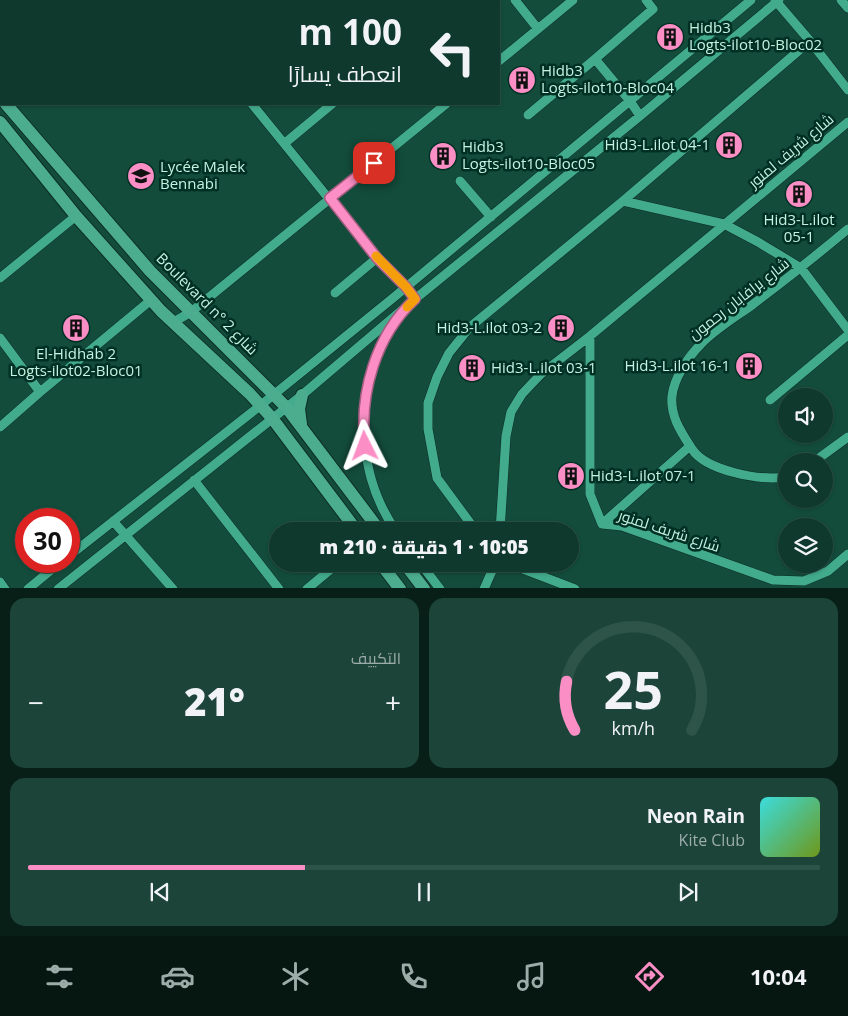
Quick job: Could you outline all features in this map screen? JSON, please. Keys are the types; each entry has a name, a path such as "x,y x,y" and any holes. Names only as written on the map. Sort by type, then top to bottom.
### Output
{"main road":[{"name":"Boulevard n° شارع 2","path":"7,105 150,271 301,424 373,522"},
{"path":"0,122 76,216 172,323 261,405 349,522"},
{"path":"301,424 299,409 302,395"},
{"path":"387,572 400,588"},
{"path":"411,572 424,588"}],"street":[{"path":"515,0 538,29"},
{"path":"500,60 572,0"},
{"path":"528,115 653,9 646,0"},
{"path":"80,547 274,395 751,0"},
{"path":"841,0 848,8"},
{"path":"58,588 302,395 415,299 640,116 777,1 848,90"},
{"path":"470,522 438,478 428,429 428,403 437,376 449,353 470,327 623,201 810,41"},
{"path":"595,59 640,116"},
{"path":"253,105 377,258 406,287 415,299"},
{"path":"285,143 331,105"},
{"path":"172,323 191,312 445,105"},
{"name":"شارع شريف لمنور","path":"501,522 506,436 511,412 522,394 541,374 590,336 848,122"},
{"path":"460,181 491,217"},
{"path":"623,201 724,224 801,268 848,330"},
{"path":"0,278 76,216"},
{"name":"شارع برافابان رحمون","path":"778,479 714,467 694,452 673,415 672,396 682,369 701,343 848,230"},
{"path":"335,293 377,258"},
{"path":"0,427 151,300"},
{"path":"391,522 372,482 364,435 364,406 370,376 378,353 385,337 405,309"},
{"path":"770,400 848,334"},
{"name":"شارع شريف لمنور","path":"590,336 590,494 602,524 622,526 773,580 804,581 828,571 848,554"},
{"path":"0,338 40,392"},
{"path":"826,453 848,437"},
{"path":"602,524 690,446"},
{"path":"194,480 279,588"},
{"path":"113,521 173,588"},
{"path":"307,588 327,572"},
{"path":"427,572 440,588"},
{"path":"484,588 491,572"},
{"path":"532,572 575,588"},
{"path":"28,588 47,573"},
{"path":"0,582 5,588"}],"slow traffic":[{"path":"376,256 415,299 407,307"}],"place":[{"name":"Hidb3 Logts-ilot10-Bloc02","path":"670,37"},
{"name":"Hidb3 Logts-ilot10-Bloc04","path":"522,80"},
{"name":"Hid3-L.ilot 04-1","path":"729,145"},
{"name":"Hidb3 Logts-ilot10-Bloc05","path":"443,156"},
{"name":"Lycée Malek Bennabi","path":"141,176"},
{"name":"Hid3-L.ilot 05-1","path":"799,194"},
{"name":"El-Hidhab 2 Logts-ilot02-Bloc01","path":"76,328"},
{"name":"Hid3-L.ilot 03-2","path":"561,328"},
{"name":"Hid3-L.ilot 16-1","path":"749,366"},
{"name":"Hid3-L.ilot 03-1","path":"472,368"},
{"name":"Hid3-L.ilot 07-1","path":"571,476"}],"route":[{"path":"365,446 364,406 374,364 385,337 405,309 415,299 406,287 377,258 330,198 374,163"}]}
